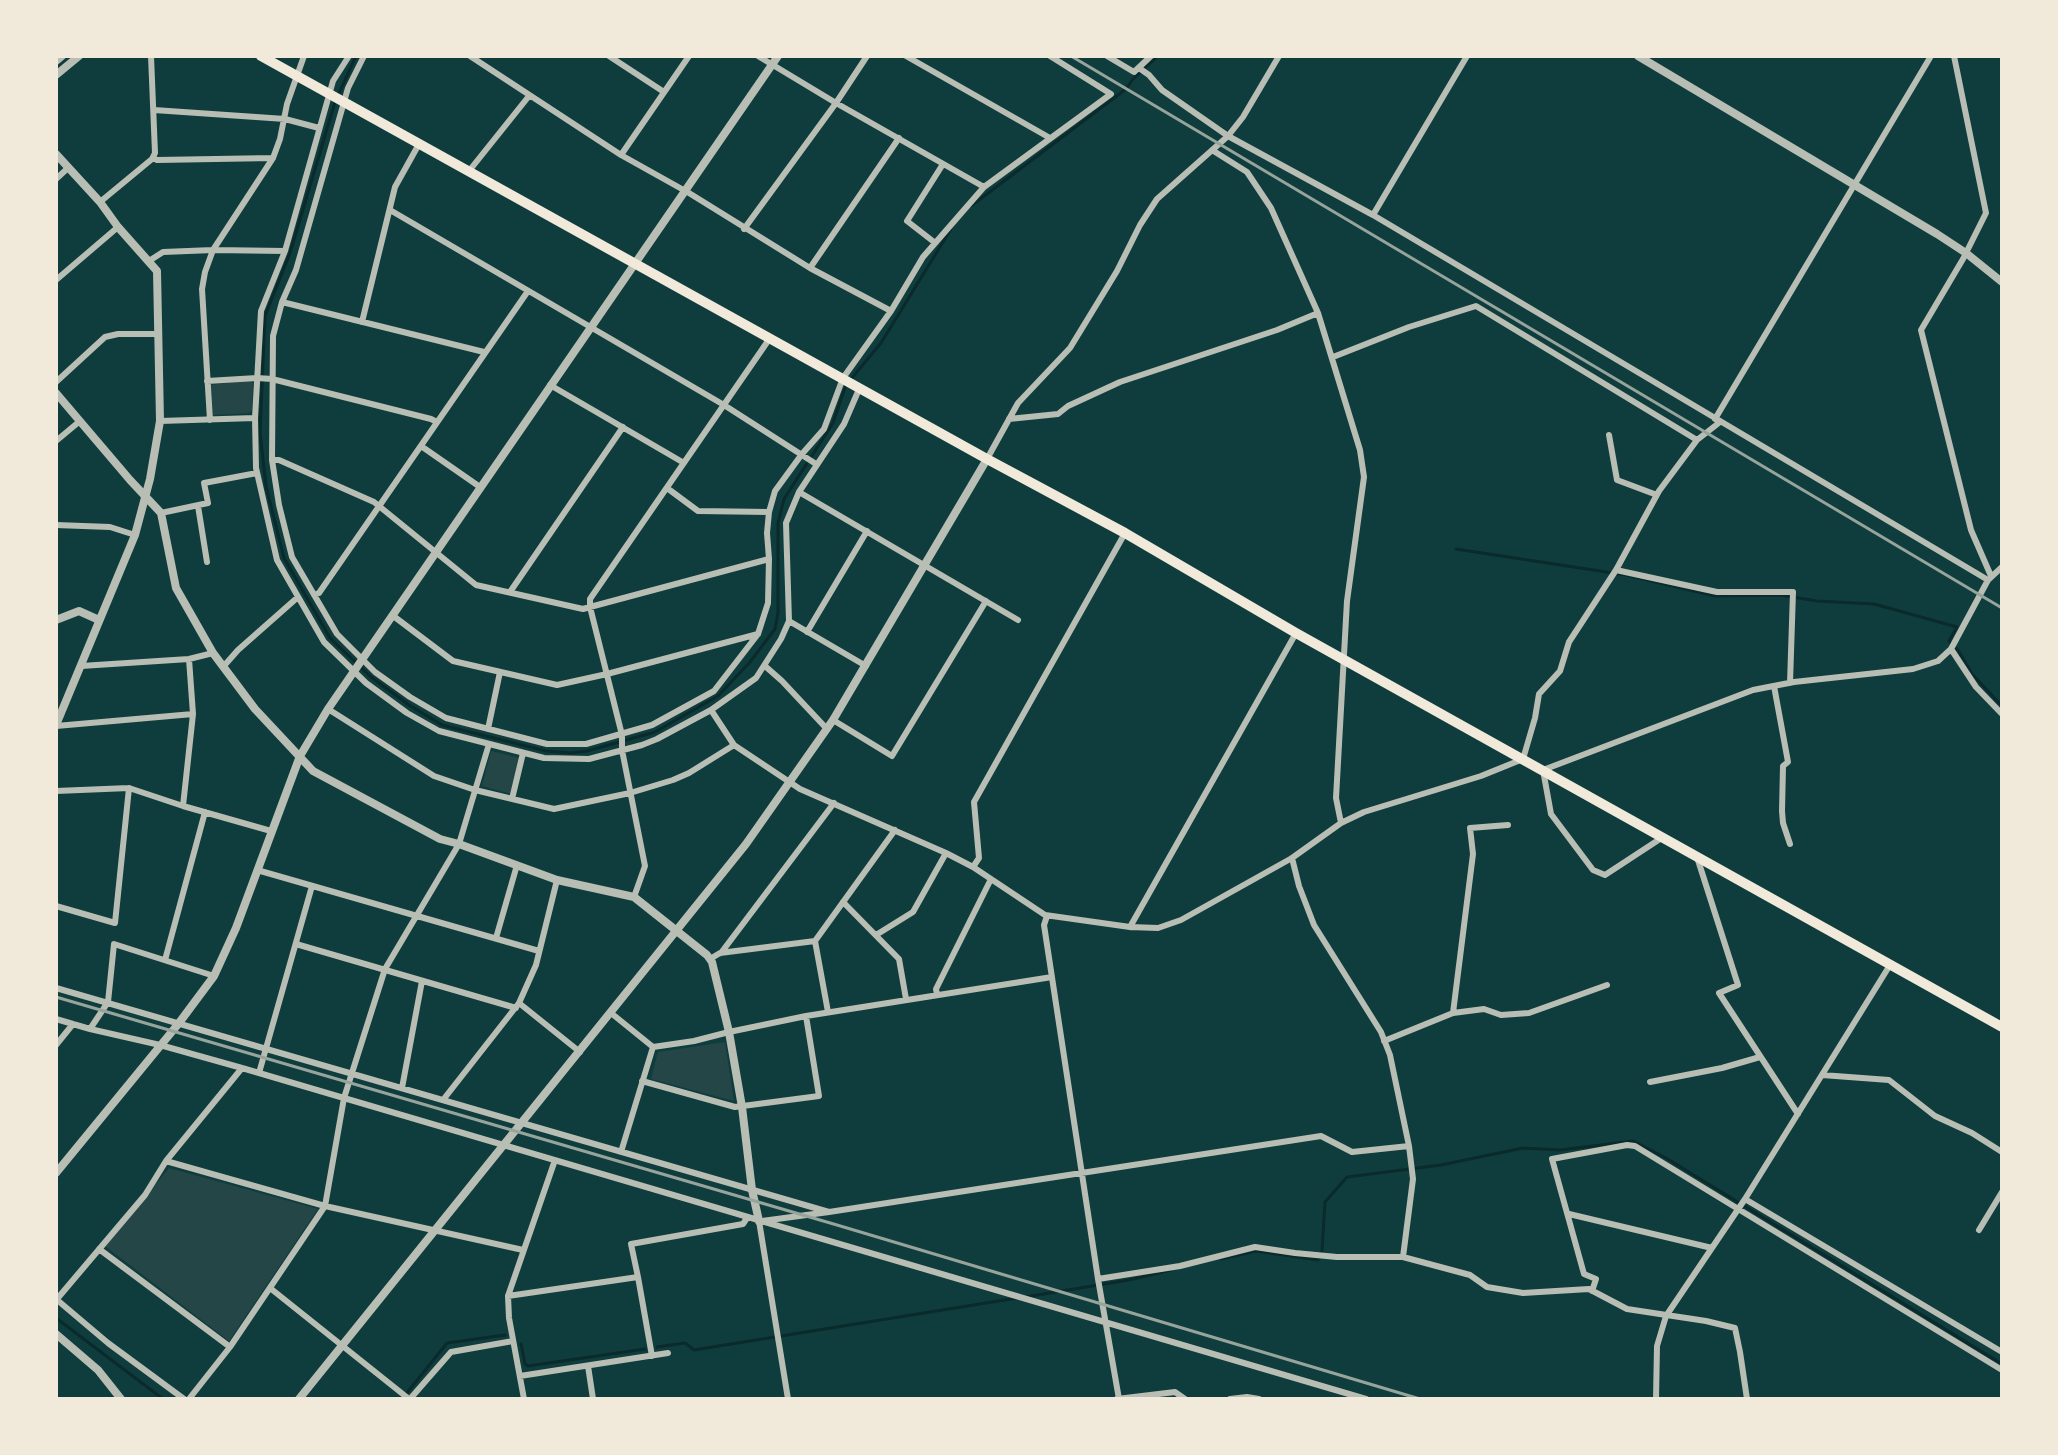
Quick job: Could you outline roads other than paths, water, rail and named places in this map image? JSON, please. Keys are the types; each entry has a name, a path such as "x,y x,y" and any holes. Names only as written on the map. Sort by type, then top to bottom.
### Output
{"highway":[{"path":"261,56 1125,533 1296,633 2002,1027"}],"street":[{"path":"56,61 62,56"},
{"path":"100,202 153,158 155,153 151,56"},
{"path":"210,420 202,289 205,272 213,250 273,158 304,56"},
{"path":"349,56 333,81 285,251 261,311 264,378 279,505 292,557 366,683 407,713 439,731 523,753 544,758 589,759 657,739 711,710 756,678 789,621 786,523 799,492 844,424 860,387"},
{"path":"364,56 348,88 296,270 282,302 255,418 257,473 277,560 324,642 357,665 375,672 446,718 547,744 570,745 586,744 652,725 714,691 758,634 768,603 767,533 775,491 824,429 843,378 891,311 934,242 984,187 1111,94 1050,56"},
{"path":"470,56 621,155 810,268 891,311"},
{"path":"609,56 664,92"},
{"path":"621,155 689,56"},
{"path":"758,56 775,60 836,103 984,187"},
{"path":"744,229 867,56"},
{"path":"906,56 1050,138"},
{"path":"1107,56 1134,72 1151,56"},
{"path":"299,1399 746,844 833,720 1018,403 1070,348 1157,199 1228,136 1243,117 1279,56"},
{"path":"1373,215 1467,56"},
{"path":"1638,56 1966,253 2002,282"},
{"path":"711,710 734,745 800,789 946,853 973,867 1047,916 1130,927 1158,928 1181,920 1292,858 1341,823 1376,808 1481,776 1523,759 1539,694 1560,671 1569,642 1616,570 1657,495 1697,440 1718,420 1931,56"},
{"path":"1954,56 1986,213 1921,330 1971,530 1990,578"},
{"path":"56,75 74,57"},
{"path":"56,1173 214,976 236,928 300,756 328,709 775,60"},
{"path":"1139,68 1162,90 1228,136 1373,215 1990,578"},
{"path":"469,171 529,96"},
{"path":"154,110 285,119 319,128"},
{"path":"810,268 899,138"},
{"path":"362,322 395,187 419,144"},
{"path":"1212,150 1247,172 1271,208 1318,313 1360,450 1364,477 1347,601 1336,798 1341,823"},
{"path":"56,154 155,268 158,277 160,421 146,497 135,535 56,726 193,714"},
{"path":"153,158 273,158"},
{"path":"934,242 907,221 943,164"},
{"path":"56,179 68,168"},
{"path":"390,210 724,405 816,464"},
{"path":"56,280 118,227"},
{"path":"149,261 163,252 285,251"},
{"path":"314,595 319,593 528,291"},
{"path":"282,302 484,352"},
{"path":"1333,357 1409,327 1476,306 1697,440"},
{"path":"1009,419 1058,414 1068,406 1120,382 1277,330 1318,313"},
{"path":"56,382 105,337 159,334"},
{"path":"634,897 645,866 622,750 622,735 590,599 770,338"},
{"path":"207,381 264,378 437,422"},
{"path":"550,385 684,463"},
{"path":"56,393 161,513 176,588 213,653 255,709 313,771 440,839 557,880 634,897 710,959 729,1032 788,1399"},
{"path":"160,421 255,418"},
{"path":"56,441 80,421"},
{"path":"510,592 623,427"},
{"path":"1609,435 1617,480 1657,495"},
{"path":"421,446 480,487"},
{"path":"272,460 279,460 379,506 476,585 583,609 769,559"},
{"path":"161,513 208,503 204,483 257,473"},
{"path":"667,488 698,511 769,512"},
{"path":"799,492 1018,620"},
{"path":"198,506 207,562"},
{"path":"56,525 110,527 135,535"},
{"path":"807,632 867,531"},
{"path":"973,867 979,858 974,802 1125,533"},
{"path":"1663,837 1605,875 1593,870 1551,814 1543,770 1753,690 1913,669 1938,661 1951,649 1990,578 2002,567"},
{"path":"1616,570 1717,592 1793,592 1790,683"},
{"path":"223,667 298,597"},
{"path":"833,720 892,756 986,601"},
{"path":"56,620 79,611 99,620"},
{"path":"392,615 453,661 557,685 758,634"},
{"path":"789,621 866,666"},
{"path":"1130,927 1296,633"},
{"path":"1951,649 1976,687 2002,714"},
{"path":"81,666 189,659 213,653"},
{"path":"183,806 193,714 189,659"},
{"path":"765,666 827,729"},
{"path":"488,729 500,672"},
{"path":"1774,686 1788,762 1783,766 1782,811 1790,844"},
{"path":"328,709 434,776 475,790 554,809 630,793 673,780 734,745"},
{"path":"242,1068 166,1161 145,1195 56,1299 108,1343 186,1399 230,1347 325,1206 350,1073 385,969 459,844 489,744"},
{"path":"512,799 523,753"},
{"path":"56,791 129,788 271,831"},
{"path":"90,1029 108,1002 129,788"},
{"path":"710,959 720,953 834,803"},
{"path":"165,960 205,812"},
{"path":"1453,1013 1473,854 1470,828 1508,825"},
{"path":"828,1012 815,941 895,830"},
{"path":"876,935 913,912 946,853"},
{"path":"1696,856 1738,985 1719,993 1798,1114"},
{"path":"1292,858 1314,925 1381,1032 1396,1078 1413,1179 1403,1257"},
{"path":"496,938 517,865"},
{"path":"257,870 539,951"},
{"path":"937,995 936,989 991,879"},
{"path":"443,1100 518,1006 529,984 557,880"},
{"path":"259,1073 312,886"},
{"path":"843,902 899,959 906,999"},
{"path":"56,906 115,923"},
{"path":"1047,916 1044,925 1118,1399 1175,1392 1185,1399"},
{"path":"720,953 815,941"},
{"path":"114,944 214,976"},
{"path":"296,944 518,1006 580,1052"},
{"path":"1656,1399 1657,1346 1666,1316 1745,1199 1890,965"},
{"path":"611,1013 653,1047 828,1012 1052,977"},
{"path":"402,1088 422,981"},
{"path":"1384,1041 1453,1013 1484,1009 1501,1015 1529,1013 1607,985"},
{"path":"56,988 829,1212"},
{"path":"642,1081 742,1107 819,1096 806,1016"},
{"path":"56,1019 242,1068 1366,1399"},
{"path":"56,1045 73,1024"},
{"path":"621,1152 653,1047"},
{"path":"1650,1082 1760,1057"},
{"path":"1822,1075 1889,1080 1935,1116 1972,1133 2002,1152"},
{"path":"759,1221 1321,1136 1352,1152 1409,1146"},
{"path":"1592,1291 1596,1279 1584,1274 1552,1159 1635,1146 2002,1370"},
{"path":"524,1399 508,1296 555,1160"},
{"path":"166,1161 325,1206 523,1250"},
{"path":"1979,1230 2002,1192"},
{"path":"1745,1199 2002,1352"},
{"path":"1569,1214 1712,1248"},
{"path":"652,1356 631,1244 743,1224 747,1218"},
{"path":"1098,1279 1180,1266 1255,1247 1337,1257 1403,1257 1470,1275 1487,1287 1523,1293 1589,1289 1627,1309 1735,1328 1747,1399"},
{"path":"99,1249 230,1347"},
{"path":"508,1296 638,1277"},
{"path":"270,1288 410,1399 451,1352 513,1341"},
{"path":"56,1334 98,1370 121,1399"},
{"path":"520,1376 668,1353"},
{"path":"588,1366 593,1399"},
{"path":"1230,1399 1259,1399"}],"waterway":[{"path":"356,56 335,102 290,253 265,316 260,433 266,486 284,558 330,638 371,677 409,705 442,725 546,751 571,753 655,732 718,696 775,629 778,613 778,523 784,499 833,423 846,385"},
{"path":"971,206 1126,89 1158,56"},
{"path":"851,379 881,343 951,229"},
{"path":"1456,549 1626,575 1715,596 1781,595 1817,601 1874,604 1957,627 1949,641 1972,674 2002,706"},
{"path":"1221,1259 1256,1251 1318,1260 1322,1251 1325,1202 1347,1177 1441,1165 1523,1148 1560,1150 1633,1141 1666,1158 2002,1364"},
{"path":"1025,1297 1171,1270"},
{"path":"657,1347 685,1343 694,1350 1017,1298"},
{"path":"56,1318 163,1399"},
{"path":"402,1399 447,1343 505,1335"},
{"path":"521,1344 528,1366 645,1349"}],"railway":[{"path":"1071,56 2002,608"},
{"path":"56,997 1420,1399"}]}
